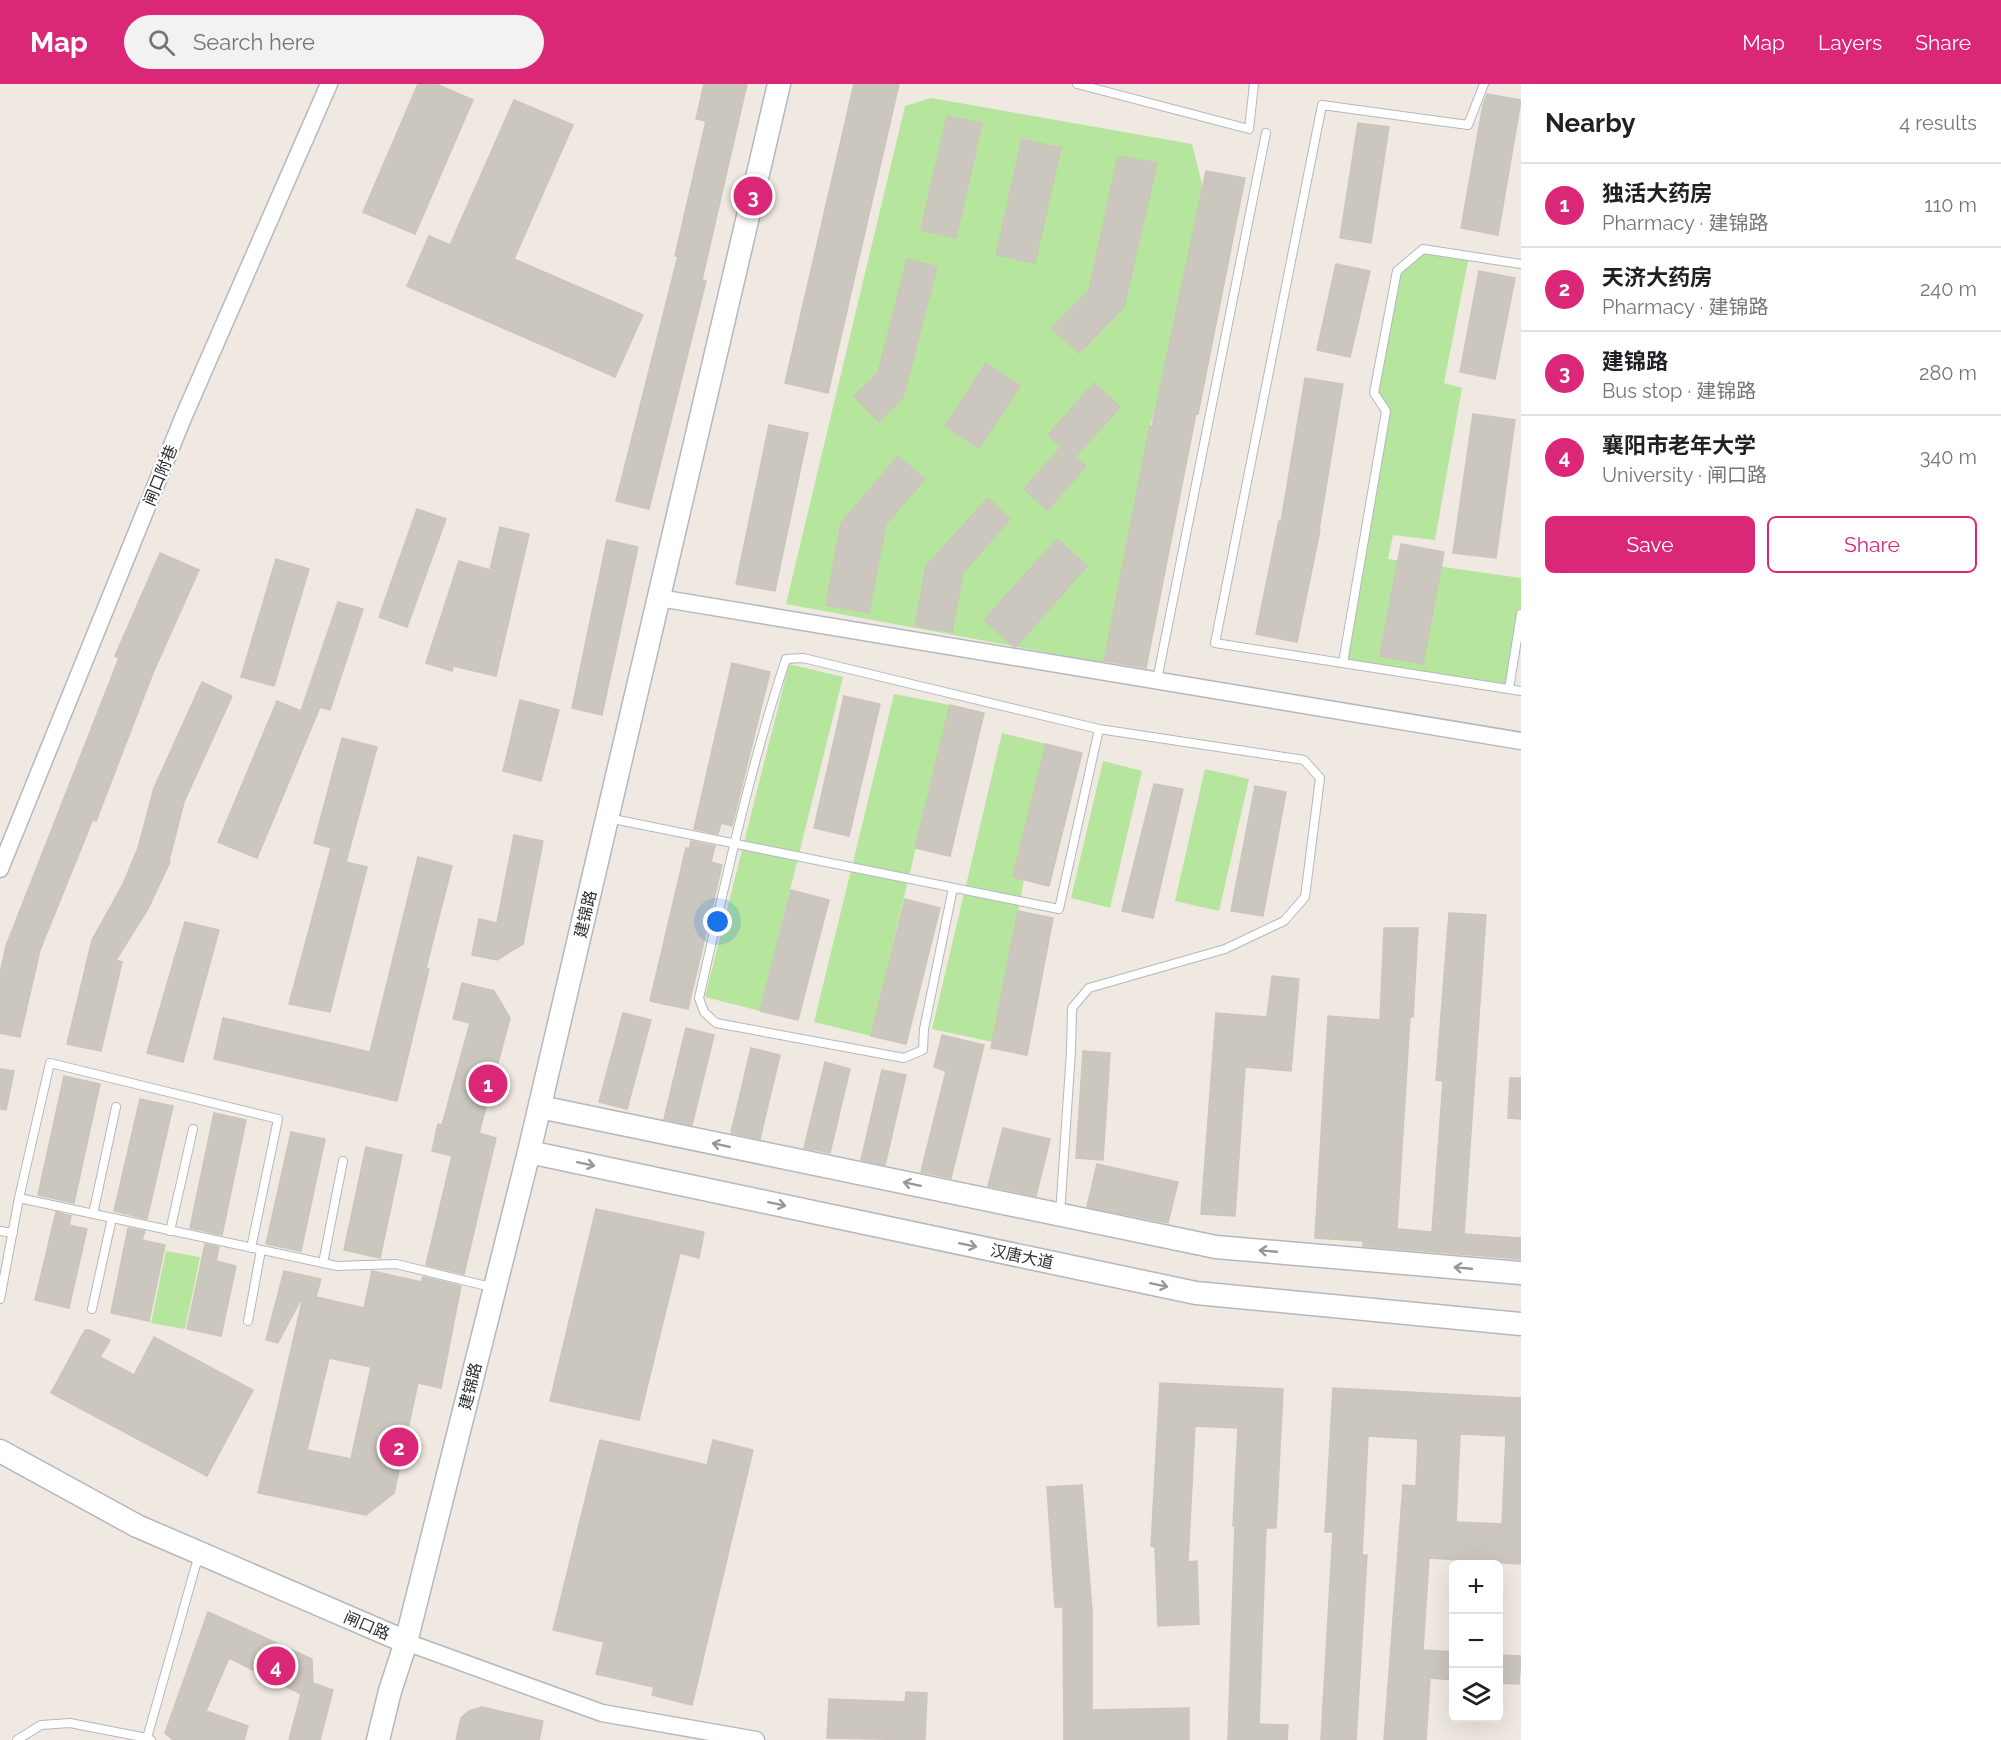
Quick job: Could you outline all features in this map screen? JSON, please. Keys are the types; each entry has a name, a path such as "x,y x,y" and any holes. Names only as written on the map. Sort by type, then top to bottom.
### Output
{"street":[{"name":"闸口附巷","path":"0,869 183,418 329,84"},
{"name":"建锦路","path":"378,1740 390,1691 406,1642 540,1107 779,84"},
{"path":"659,597 1521,741"},
{"path":"540,1107 1216,1247 1521,1273"},
{"name":"汉唐大道","path":"529,1152 1196,1293 1521,1324"},
{"name":"闸口路","path":"0,1451 137,1526 406,1642 602,1713 756,1740"}],"lane":[{"path":"1077,84 1250,129 1254,84"},
{"path":"1484,84 1468,125 1322,105 1215,643 1521,691"},
{"path":"1157,680 1266,133"},
{"path":"1343,663 1386,411 1374,393 1397,271 1423,249 1521,264"},
{"path":"1509,689 1521,614"},
{"path":"953,888 924,1029 923,1050 904,1058 716,1023 704,1012 699,998 734,844 766,719 786,659 803,658 1099,729 1304,760 1320,778 1305,897 1284,921 1225,949 1089,988 1072,1008 1060,1215"},
{"path":"608,818 1059,909 1099,729"},
{"path":"0,1299 19,1198 50,1063 278,1119 251,1248"},
{"path":"93,1214 116,1107"},
{"path":"170,1231 193,1129"},
{"path":"323,1263 343,1161"},
{"path":"19,1198 337,1266 396,1264 495,1288"},
{"path":"92,1309 112,1218"},
{"path":"0,1231 13,1233"},
{"path":"248,1321 261,1250"},
{"path":"17,1740 41,1725 70,1723 149,1739 199,1553"}],"green space":[{"path":"931,98 1192,144 1203,188 1157,406 1150,426 1104,663 786,604 905,106"},
{"path":"1423,249 1469,256 1444,383 1462,388 1435,540 1393,535 1388,559 1521,578 1521,614 1509,689 1343,663 1386,412 1374,393 1397,271"},
{"path":"789,664 843,677 760,1011 705,997"},
{"path":"894,694 950,705 871,1036 814,1022"},
{"path":"1002,733 1046,744 1013,876 1024,880 993,1042 932,1029"},
{"path":"1103,761 1142,771 1110,908 1071,898"},
{"path":"1205,769 1249,779 1219,911 1175,901"},
{"path":"166,1251 200,1257 185,1329 151,1323"}],"building":[{"path":"418,84 436,84 473,100 415,234 363,212"},
{"path":"704,84 747,84 702,280 706,281 649,509 616,501 678,256 675,256 706,121 696,119"},
{"path":"854,84 899,84 828,393 785,383"},
{"path":"1487,94 1521,100 1498,235 1461,228 1483,105"},
{"path":"514,100 573,125 514,259 643,315 615,377 407,286 429,236 450,245"},
{"path":"947,116 982,123 956,238 921,230"},
{"path":"1358,123 1389,127 1371,243 1340,238"},
{"path":"1022,139 1061,148 1035,263 996,255"},
{"path":"1118,156 1157,163 1124,307 1079,353 1051,328 1089,291"},
{"path":"1206,171 1245,178 1146,668 1104,661 1150,426 1152,427"},
{"path":"907,259 937,267 903,398 879,422 854,396 878,373"},
{"path":"1336,264 1370,271 1350,357 1317,350"},
{"path":"1479,271 1515,278 1495,379 1460,372"},
{"path":"986,363 1020,386 979,448 945,426"},
{"path":"1305,378 1343,384 1320,530 1297,642 1256,634 1279,521 1281,522"},
{"path":"1094,383 1120,407 1075,457 1086,466 1047,510 1024,489 1061,447 1048,435"},
{"path":"1473,414 1515,420 1496,558 1453,553"},
{"path":"769,425 808,433 775,591 736,584"},
{"path":"898,456 925,479 886,524 869,613 826,605 841,523"},
{"path":"988,498 1010,519 963,573 952,632 915,626 926,566"},
{"path":"417,509 446,519 407,627 379,617"},
{"path":"500,527 529,534 496,676 453,666 452,671 426,663 459,561 490,570"},
{"path":"1057,539 1087,566 1016,647 1013,646 984,620"},
{"path":"607,540 638,547 602,715 572,708"},
{"path":"1401,544 1444,552 1423,664 1380,656"},
{"path":"160,553 199,570 153,673 96,821 93,819 40,950 20,1037 0,1033 0,974 6,946 119,658 115,656"},
{"path":"276,559 309,569 274,686 241,677"},
{"path":"338,602 363,609 330,710 320,707 257,858 218,842 277,701 301,711"},
{"path":"732,663 770,672 732,826 721,823 718,834 694,829"},
{"path":"202,682 232,696 184,802 170,862 148,909 116,960 122,962 101,1051 67,1044 92,940 123,884 138,848 154,788"},
{"path":"844,696 880,704 849,836 814,828"},
{"path":"520,700 559,710 541,781 503,771"},
{"path":"950,705 984,713 950,856 915,848"},
{"path":"342,738 377,747 346,862 367,867 330,1012 289,1004 331,848 314,843"},
{"path":"1046,744 1082,753 1049,886 1013,877"},
{"path":"1154,784 1183,789 1153,918 1122,911"},
{"path":"1255,786 1286,792 1263,916 1231,911"},
{"path":"514,835 543,841 523,944 497,960 472,955 479,919 497,923"},
{"path":"691,841 715,846 711,862 722,865 688,1009 650,1001 686,848 689,849"},
{"path":"418,857 452,866 426,968 429,969 397,1101 214,1059 223,1018 370,1052"},
{"path":"791,890 829,900 798,1020 760,1011"},
{"path":"905,899 940,908 906,1044 871,1036"},
{"path":"1018,911 1053,918 1027,1055 991,1048"},
{"path":"1449,913 1486,915 1464,1234 1521,1238 1521,1259 1363,1246 1363,1241 1315,1238 1328,1016 1380,1020 1384,928 1418,928 1397,1229 1432,1232 1443,1081 1436,1080"},
{"path":"185,922 219,930 183,1062 147,1053"},
{"path":"1272,976 1299,979 1291,1071 1245,1067 1235,1216 1201,1214 1216,1013 1267,1017"},
{"path":"462,983 494,991 510,1018 479,1133 496,1138 464,1274 426,1265 452,1156 432,1151 438,1124 442,1125 470,1023 453,1019"},
{"path":"623,1013 651,1020 627,1109 599,1102"},
{"path":"686,1028 714,1035 692,1125 664,1119"},
{"path":"942,1035 984,1045 951,1178 921,1172 946,1071 934,1067"},
{"path":"751,1048 780,1055 760,1139 731,1133"},
{"path":"1083,1051 1110,1053 1103,1160 1076,1158"},
{"path":"825,1062 850,1069 830,1153 804,1148"},
{"path":"0,1069 14,1071 6,1110 0,1109"},
{"path":"882,1070 906,1075 885,1165 861,1160"},
{"path":"64,1076 100,1084 74,1203 38,1195"},
{"path":"1510,1078 1521,1078 1521,1119 1508,1118"},
{"path":"140,1099 173,1106 147,1219 114,1211"},
{"path":"214,1113 246,1120 222,1235 190,1228"},
{"path":"1003,1128 1050,1139 1036,1196 988,1186"},
{"path":"291,1132 325,1139 301,1251 266,1244"},
{"path":"366,1147 402,1155 380,1258 344,1250"},
{"path":"1097,1164 1178,1182 1168,1223 1087,1207"},
{"path":"596,1209 704,1232 699,1258 680,1253 639,1420 550,1401"},
{"path":"56,1212 71,1216 69,1225 87,1229 69,1308 35,1300"},
{"path":"128,1228 145,1231 142,1240 165,1245 149,1321 111,1313"},
{"path":"205,1244 219,1247 216,1261 236,1266 221,1336 187,1329"},
{"path":"284,1271 321,1279 316,1297 364,1308 372,1271 421,1282 423,1277 461,1286 441,1388 418,1383 394,1493 366,1515 258,1493 302,1302 300,1301 278,1343 266,1340","holes":["329,1358 371,1367 351,1459 307,1450"]},
{"path":"85,1330 90,1330 110,1340 100,1357 134,1375 154,1337 253,1390 207,1476 51,1393"},
{"path":"1160,1383 1283,1389 1276,1528 1266,1528 1259,1724 1288,1725 1287,1740 1228,1740 1235,1526 1233,1526 1238,1428 1195,1426 1188,1562 1197,1561 1199,1624 1158,1626 1155,1547 1151,1546"},
{"path":"1333,1388 1521,1398 1521,1564 1503,1563 1503,1560 1429,1558 1423,1650 1449,1652 1449,1680 1430,1678 1426,1740 1384,1740 1403,1485 1416,1486 1418,1439 1368,1436 1362,1555 1367,1555 1356,1740 1321,1740 1333,1532 1325,1532","holes":["1460,1434 1506,1436 1502,1524 1456,1522"]},
{"path":"600,1440 707,1465 713,1440 753,1450 692,1705 652,1695 654,1687 596,1674 604,1642 553,1630"},
{"path":"1082,1485 1092,1611 1092,1710 1189,1708 1189,1740 1064,1740 1063,1607 1055,1607 1047,1487"},
{"path":"208,1612 312,1659 313,1683 333,1690 320,1740 289,1740 301,1694 229,1658 206,1711 248,1726 244,1740 173,1740 165,1733"},
{"path":"1503,1655 1521,1656 1519,1684 1503,1683"},
{"path":"906,1692 927,1693 925,1740 827,1738 829,1699 905,1702"},
{"path":"482,1707 543,1721 539,1740 456,1740 461,1718 469,1711"}],"place":[{"name":"建锦路","path":"753,196"},
{"name":"独活大药房","path":"488,1084"},
{"name":"天济大药房","path":"399,1447"},
{"name":"襄阳市老年大学","path":"276,1666"}]}
